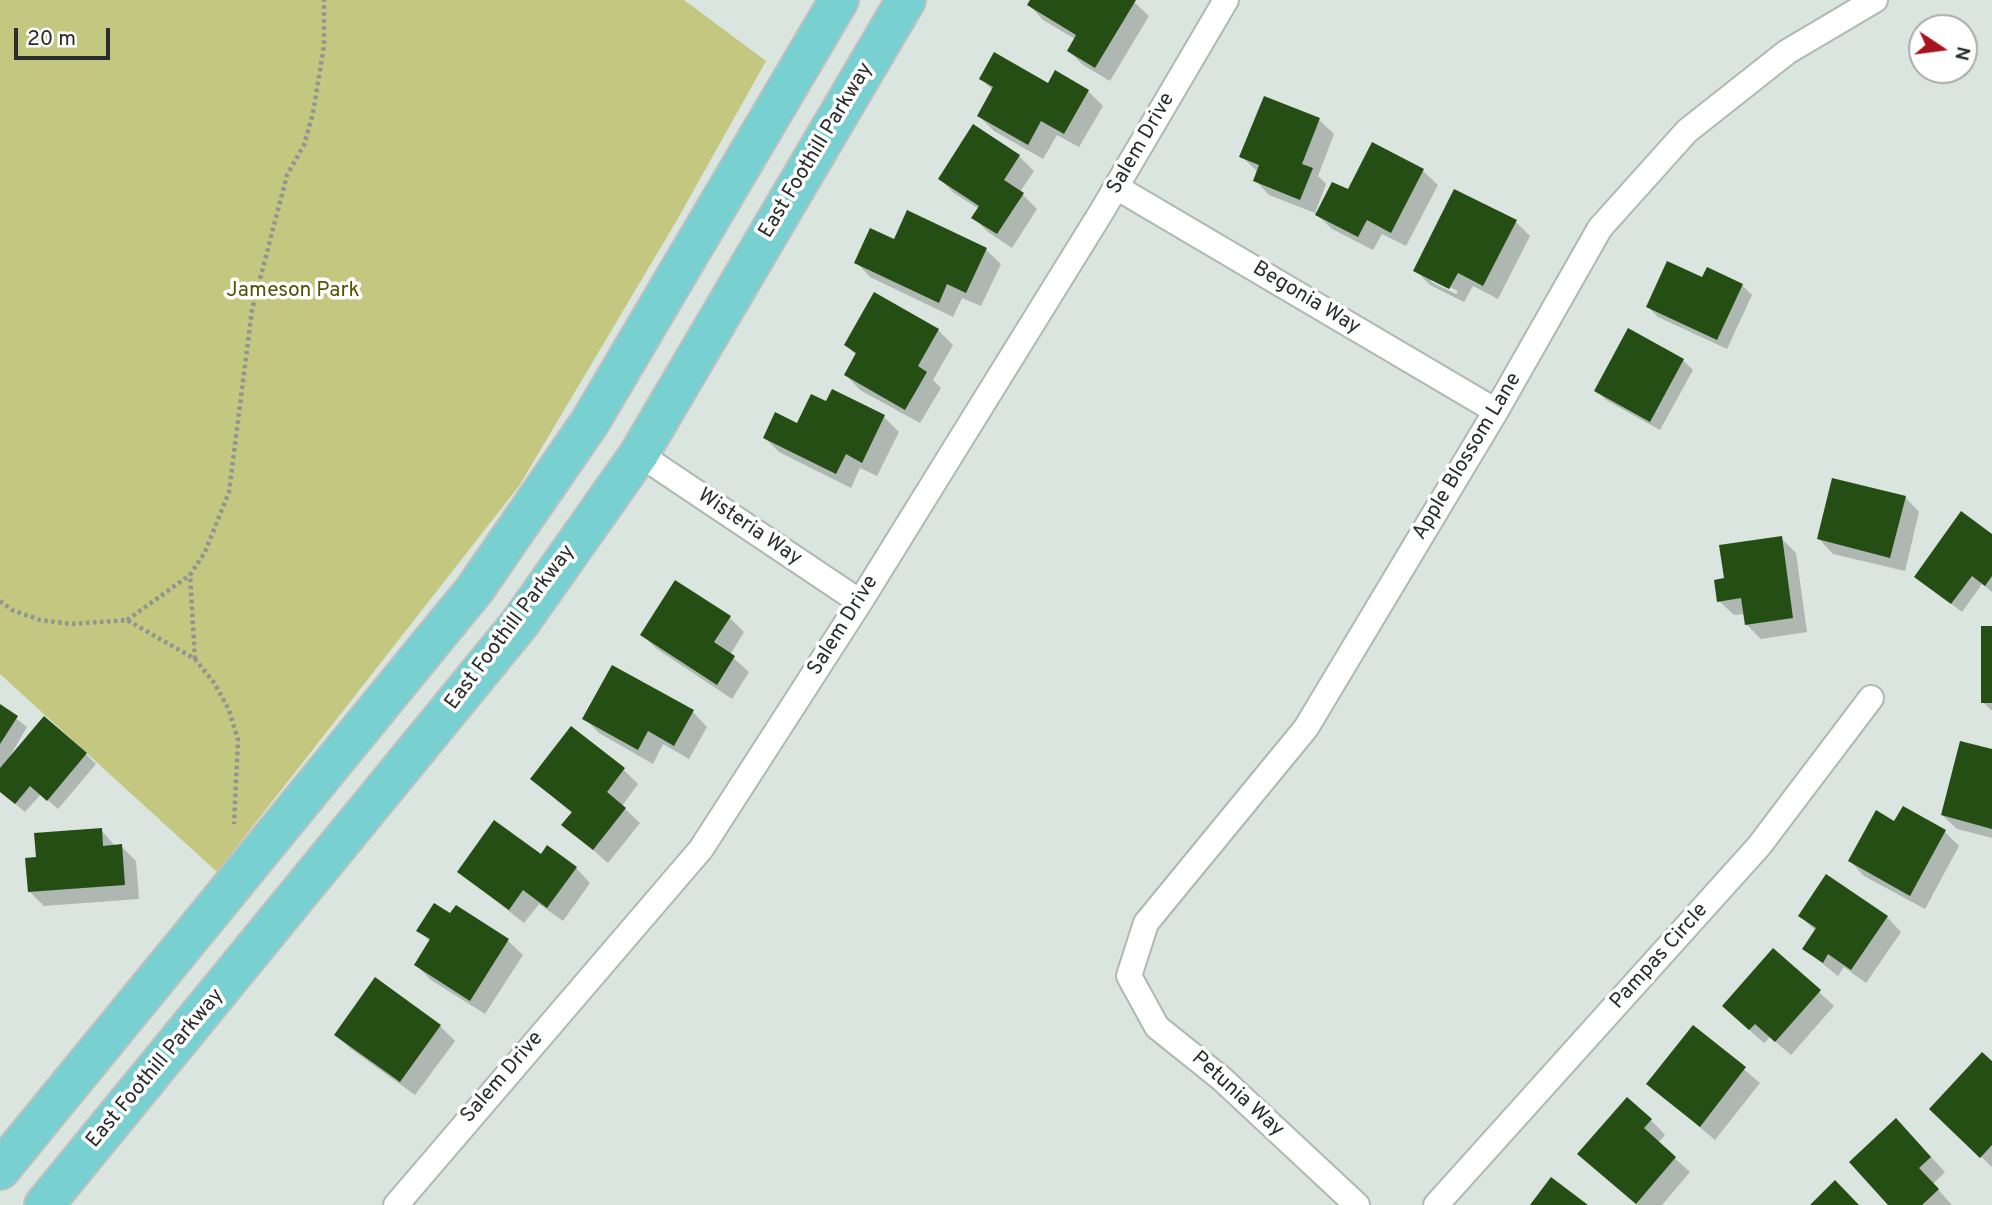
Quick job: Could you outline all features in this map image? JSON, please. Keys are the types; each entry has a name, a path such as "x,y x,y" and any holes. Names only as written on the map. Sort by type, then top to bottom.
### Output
{"main road":[{"path":"0,1170 475,589 590,422 839,0"},
{"name":"East Foothill Parkway","path":"44,1205 520,623 639,454 906,0"}],"street":[{"name":"Salem Drive","path":"396,1205 701,849 860,602 1116,187 1226,0"},
{"name":"Apple Blossom Lane","path":"1129,976 1146,923 1306,728 1496,411 1600,228 1687,131 1787,52 1875,0"},
{"name":"Begonia Way","path":"1116,187 1496,411"},
{"name":"Wisteria Way","path":"639,454 860,602"},
{"name":"Pampas Circle","path":"1436,1205 1759,846 1871,698"},
{"name":"Petunia Way","path":"1129,976 1157,1027 1222,1079 1357,1205"}],"path":[{"path":"0,601 12,610 40,620 71,624 127,620 190,575 205,551 229,492 252,310 288,175 304,145 313,113 324,46 324,0"},
{"path":"190,575 195,659"},
{"path":"127,620 195,659 220,692 238,740 234,824"}],"green space":[{"name":"Jameson Park","path":"0,0 684,0 766,61 677,220 519,486 217,872 0,674"}],"building":[{"path":"1030,0 1136,0 1095,68 1067,51 1076,35 1027,5"},
{"path":"994,52 1048,83 1055,70 1089,90 1064,134 1041,121 1028,145 977,116 993,87 979,79"},
{"path":"1264,96 1320,118 1302,164 1313,168 1300,200 1253,181 1259,165 1239,157"},
{"path":"973,124 1020,155 1004,180 1024,193 997,234 971,218 979,206 938,179"},
{"path":"1372,142 1424,169 1391,233 1367,220 1358,237 1315,215 1332,182 1348,189"},
{"path":"1454,189 1517,220 1483,286 1458,273 1449,289 1413,271"},
{"path":"907,210 987,248 966,293 947,284 939,303 854,263 870,228 894,239"},
{"path":"1667,261 1702,277 1707,267 1743,284 1717,340 1646,307"},
{"path":"874,292 939,329 918,366 927,372 905,410 844,375 856,353 844,345"},
{"path":"1628,328 1684,359 1650,422 1594,391"},
{"path":"832,389 885,415 862,463 846,454 836,474 763,438 775,412 797,423 811,394 826,401"},
{"path":"1832,478 1906,496 1890,558 1817,539"},
{"path":"1961,511 1992,534 1992,576 1985,586 1972,576 1951,604 1914,577"},
{"path":"1782,536 1793,618 1745,625 1741,598 1717,602 1714,580 1724,578 1719,545"},
{"path":"675,580 731,616 714,642 735,656 717,685 640,635"},
{"path":"1981,626 1992,626 1992,703 1981,703"},
{"path":"612,665 694,710 674,746 648,731 638,750 582,719"},
{"path":"0,704 18,716 0,744"},
{"path":"44,716 87,753 47,801 30,786 15,804 0,792 0,768"},
{"path":"571,726 625,768 607,792 626,808 593,850 561,825 572,812 530,779"},
{"path":"1960,741 1992,749 1992,829 1941,815"},
{"path":"1903,806 1946,830 1910,896 1848,861 1876,810 1894,821"},
{"path":"494,820 541,854 547,845 577,867 547,908 523,890 509,910 457,872"},
{"path":"102,828 103,846 122,844 125,885 28,892 25,858 36,857 34,833"},
{"path":"1826,874 1888,916 1851,970 1828,954 1823,963 1802,949 1816,928 1798,916"},
{"path":"434,903 450,913 456,905 509,939 470,1001 414,965 430,939 416,931"},
{"path":"1773,948 1821,990 1775,1042 1755,1024 1749,1030 1722,1006"},
{"path":"375,977 441,1025 400,1082 334,1035"},
{"path":"1693,1025 1746,1067 1700,1127 1646,1084"},
{"path":"1982,1052 1992,1061 1992,1145 1980,1158 1929,1109"},
{"path":"1627,1097 1652,1119 1644,1128 1676,1157 1636,1204 1577,1154"},
{"path":"1896,1118 1931,1157 1919,1168 1939,1189 1922,1205 1888,1205 1849,1162"},
{"path":"1551,1177 1588,1205 1530,1205"},
{"path":"1835,1180 1859,1205 1810,1205"}]}
